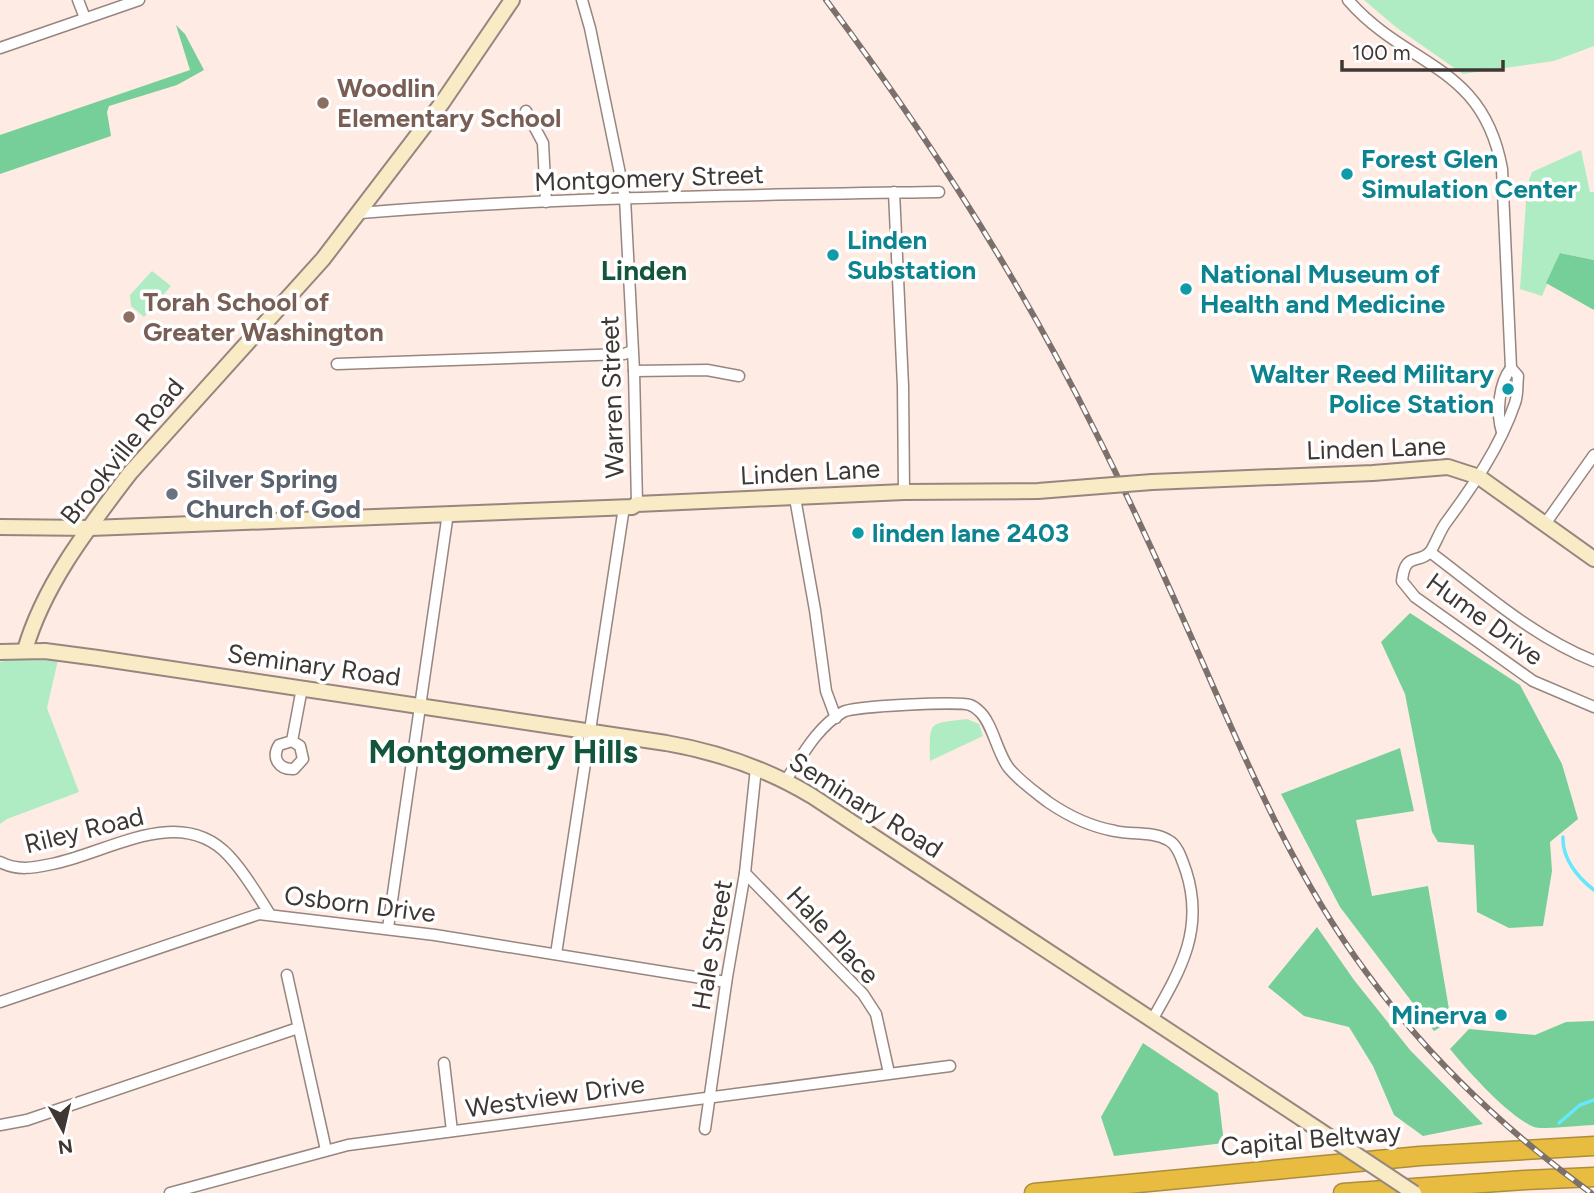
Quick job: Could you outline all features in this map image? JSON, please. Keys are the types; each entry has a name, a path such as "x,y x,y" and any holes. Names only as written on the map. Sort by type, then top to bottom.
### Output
{"highway":[{"name":"Capital Beltway","path":"1034,1193 1407,1157 1594,1146"},
{"path":"1343,1193 1594,1178"}],"street":[{"path":"78,0 85,18"},
{"path":"0,48 139,0"},
{"name":"Brookville Road","path":"24,650 39,610 78,543 130,473 299,287 360,213 442,103 512,0"},
{"name":"Warren Street","path":"556,954 588,732 630,505 634,372 625,198 582,0"},
{"name":"Hume Drive","path":"1348,0 1369,23 1428,60 1458,83 1480,109 1489,126 1502,169 1511,368 1518,376 1515,403 1509,422 1479,477 1443,526 1430,552 1409,562 1403,570 1402,580 1415,597 1533,681 1594,707"},
{"path":"526,111 543,143 546,202"},
{"name":"Montgomery Street","path":"360,213 466,204 939,191"},
{"path":"894,192 903,386 904,492"},
{"path":"337,364 624,354 632,351"},
{"path":"634,372 707,370 739,376"},
{"path":"1545,524 1594,454"},
{"name":"Linden Lane","path":"0,527 91,527 904,492 1038,491 1152,482 1373,473 1448,467 1479,477 1594,559"},
{"path":"794,498 815,610 826,691 836,718"},
{"path":"388,928 447,513"},
{"path":"1430,552 1544,636 1569,651 1594,661"},
{"name":"Seminary Road","path":"0,652 24,650 98,658 694,747 756,768 786,780 1414,1193"},
{"path":"292,741 302,688"},
{"path":"786,780 814,738 845,711 917,705 971,705 981,712 1007,766 1027,787 1065,814 1114,831 1157,835 1170,841 1181,856 1193,903 1191,932 1181,968 1152,1020"},
{"name":"Hale Street","path":"705,1129 726,982 746,873 756,768"},
{"name":"Riley Road","path":"0,862 13,868 32,868 70,860 145,834 178,831 202,838 228,854 270,913"},
{"name":"Hale Place","path":"746,873 863,994 876,1014 889,1073"},
{"name":"Osborn Drive","path":"0,1002 259,914 270,913 388,928 726,982"},
{"path":"287,975 326,1150"},
{"path":"0,1125 27,1120 298,1028"},
{"path":"444,1063 452,1131"},
{"name":"Westview Drive","path":"170,1193 326,1150 709,1096 950,1066"}],"green space":[{"path":"1364,0 1594,0 1594,46 1554,61 1463,74 1397,28"},
{"path":"176,25 185,34 204,70 177,85 109,106 107,112 111,136 0,174 0,135 190,70"},
{"path":"1581,150 1590,192 1594,192 1594,260 1561,253 1542,296 1520,289 1527,186 1532,172"},
{"path":"1560,253 1594,260 1594,310 1546,283"},
{"path":"152,271 171,286 144,317 131,306 130,295"},
{"path":"1410,613 1520,685 1562,764 1578,819 1550,842 1552,871 1543,926 1509,928 1477,912 1474,845 1438,842 1432,832 1405,694 1381,642"},
{"path":"24,657 58,660 47,708 79,792 0,824 0,662"},
{"path":"967,719 979,724 983,736 930,761 930,738 934,726"},
{"path":"1400,748 1414,811 1356,820 1372,896 1428,886 1451,1021 1434,1031 1340,907 1281,794"},
{"path":"1317,927 1354,980 1410,1050 1483,1124 1423,1136 1394,1115 1373,1066 1349,1027 1304,1016 1268,987"},
{"path":"1594,1021 1594,1125 1539,1128 1524,1122 1477,1080 1450,1049 1469,1029 1535,1035 1566,1022"},
{"path":"1143,1043 1218,1093 1224,1143 1114,1156 1101,1117"}],"waterway":[{"path":"1563,837 1568,860 1594,890"},
{"path":"1559,1123 1580,1105 1594,1100"}],"railway":[{"path":"826,0 901,104 971,210 1067,376 1125,491 1277,824 1341,937 1390,1004 1442,1064 1528,1144 1591,1193"}],"place":[{"name":"Woodlin Elementary School","path":"323,103"},
{"name":"Forest Glen Simulation Center","path":"1347,174"},
{"name":"Linden Substation","path":"833,255"},
{"name":"National Museum of Health and Medicine","path":"1186,289"},
{"name":"Torah School of Greater Washington","path":"129,317"},
{"name":"Walter Reed Military Police Station","path":"1508,389"},
{"name":"Silver Spring Church of God","path":"172,494"},
{"name":"linden lane 2403","path":"858,533"},
{"name":"Minerva","path":"1501,1015"}],"district":[{"name":"Linden","path":"644,270"},
{"name":"Montgomery Hills","path":"503,751"}]}
